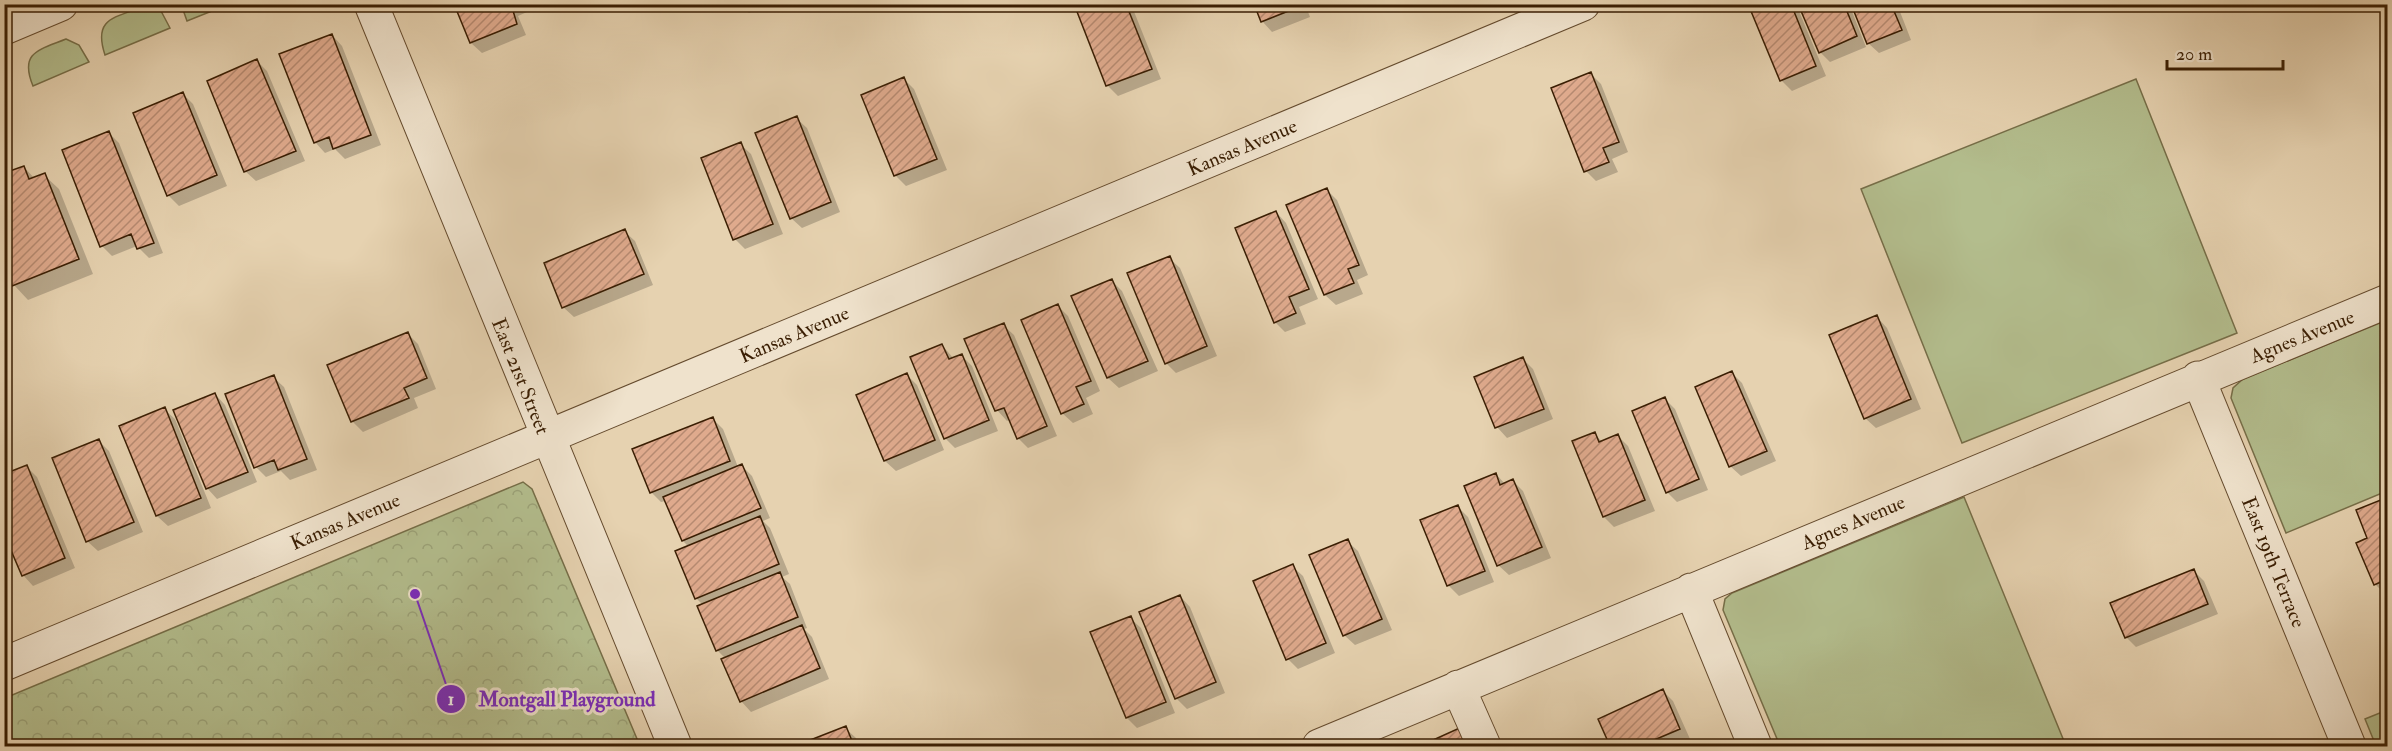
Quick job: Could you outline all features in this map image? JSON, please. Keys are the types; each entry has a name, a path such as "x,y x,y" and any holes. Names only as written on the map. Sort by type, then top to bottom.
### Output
{"street":[{"path":"4,28 61,4"},
{"name":"East 21st Street","path":"370,4 675,747"},
{"name":"Kansas Avenue","path":"4,664 1583,4"},
{"name":"Agnes Avenue","path":"1319,747 2198,378 2388,301"},
{"name":"East 19th Terrace","path":"2198,378 2349,747"},
{"path":"1691,590 1755,747"},
{"path":"1458,687 1484,747"}],"green space":[{"path":"181,4 227,4 227,5 187,21"},
{"path":"147,5 161,11 170,28 105,55 102,33 105,25 117,16"},
{"path":"66,39 79,45 89,62 33,86 28,66 30,59 40,50"},
{"path":"2136,79 2237,333 1962,443 1861,189"},
{"path":"2387,320 2387,491 2286,533 2231,398 2233,388 2243,379"},
{"path":"523,482 532,489 640,746 5,746 5,698"},
{"path":"1964,497 2066,746 1780,746 1723,610 1725,599 1732,593"},
{"path":"2387,710 2387,746 2376,746 2365,719"}],"building":[{"path":"454,4 511,4 517,24 470,43"},
{"path":"1074,4 1126,4 1152,69 1106,86"},
{"path":"1254,4 1300,4 1301,6 1261,22"},
{"path":"1748,4 1791,4 1816,66 1780,81"},
{"path":"1798,4 1844,4 1857,36 1819,53"},
{"path":"1851,4 1891,4 1902,30 1867,44"},
{"path":"332,34 371,135 333,149 329,137 314,143 279,54"},
{"path":"257,59 296,151 244,172 207,81"},
{"path":"1591,72 1619,142 1603,148 1609,162 1584,172 1551,88"},
{"path":"904,77 937,159 894,176 861,95"},
{"path":"183,92 217,175 167,196 133,113"},
{"path":"797,116 831,202 790,219 755,133"},
{"path":"109,131 154,243 137,249 131,234 100,247 62,150"},
{"path":"741,142 773,224 733,240 701,158"},
{"path":"24,166 29,179 45,173 79,259 12,286 4,266 4,173"},
{"path":"1327,188 1359,265 1348,269 1354,283 1324,295 1286,205"},
{"path":"1276,211 1309,289 1289,297 1296,313 1274,323 1235,228"},
{"path":"625,229 644,274 562,308 544,263"},
{"path":"1170,256 1207,346 1165,364 1127,273"},
{"path":"1112,279 1148,361 1107,378 1071,296"},
{"path":"1058,304 1091,381 1076,387 1084,404 1061,414 1021,320"},
{"path":"1877,315 1911,399 1864,419 1829,335"},
{"path":"1004,323 1047,426 1017,439 1004,408 995,411 964,339"},
{"path":"408,332 427,378 404,388 409,398 351,422 327,365"},
{"path":"942,344 949,359 962,354 989,420 944,439 910,357"},
{"path":"1523,357 1544,409 1495,428 1474,377"},
{"path":"1732,371 1767,451 1729,467 1695,387"},
{"path":"907,373 935,440 884,461 856,395"},
{"path":"274,375 307,459 278,470 274,460 254,468 225,394"},
{"path":"215,393 248,472 206,489 173,410"},
{"path":"1665,397 1699,479 1666,493 1632,411"},
{"path":"165,407 201,498 156,516 119,426"},
{"path":"713,417 730,461 650,493 632,449"},
{"path":"1595,432 1599,442 1618,434 1645,500 1603,517 1572,441"},
{"path":"99,439 134,522 86,542 52,458"},
{"path":"742,464 761,508 682,541 663,497"},
{"path":"27,465 65,558 22,576 4,534 4,474"},
{"path":"1496,473 1500,485 1513,479 1542,547 1497,566 1464,486"},
{"path":"2388,497 2388,579 2374,585 2356,543 2367,538 2356,510"},
{"path":"1458,505 1485,571 1447,586 1420,520"},
{"path":"760,516 779,564 695,599 675,551"},
{"path":"1348,539 1382,619 1343,636 1309,555"},
{"path":"1293,564 1326,643 1286,660 1253,581"},
{"path":"2194,569 2208,604 2125,638 2110,603"},
{"path":"780,572 798,617 716,651 697,606"},
{"path":"1180,595 1216,682 1175,699 1139,612"},
{"path":"1131,616 1166,702 1126,718 1090,632"},
{"path":"802,625 820,668 740,702 721,659"},
{"path":"1663,689 1680,729 1640,746 1610,746 1598,719"},
{"path":"846,726 854,746 795,746"},
{"path":"1464,726 1473,746 1422,746 1422,745"}],"place":[{"name":"Montgall Playground","path":"415,594"}]}
